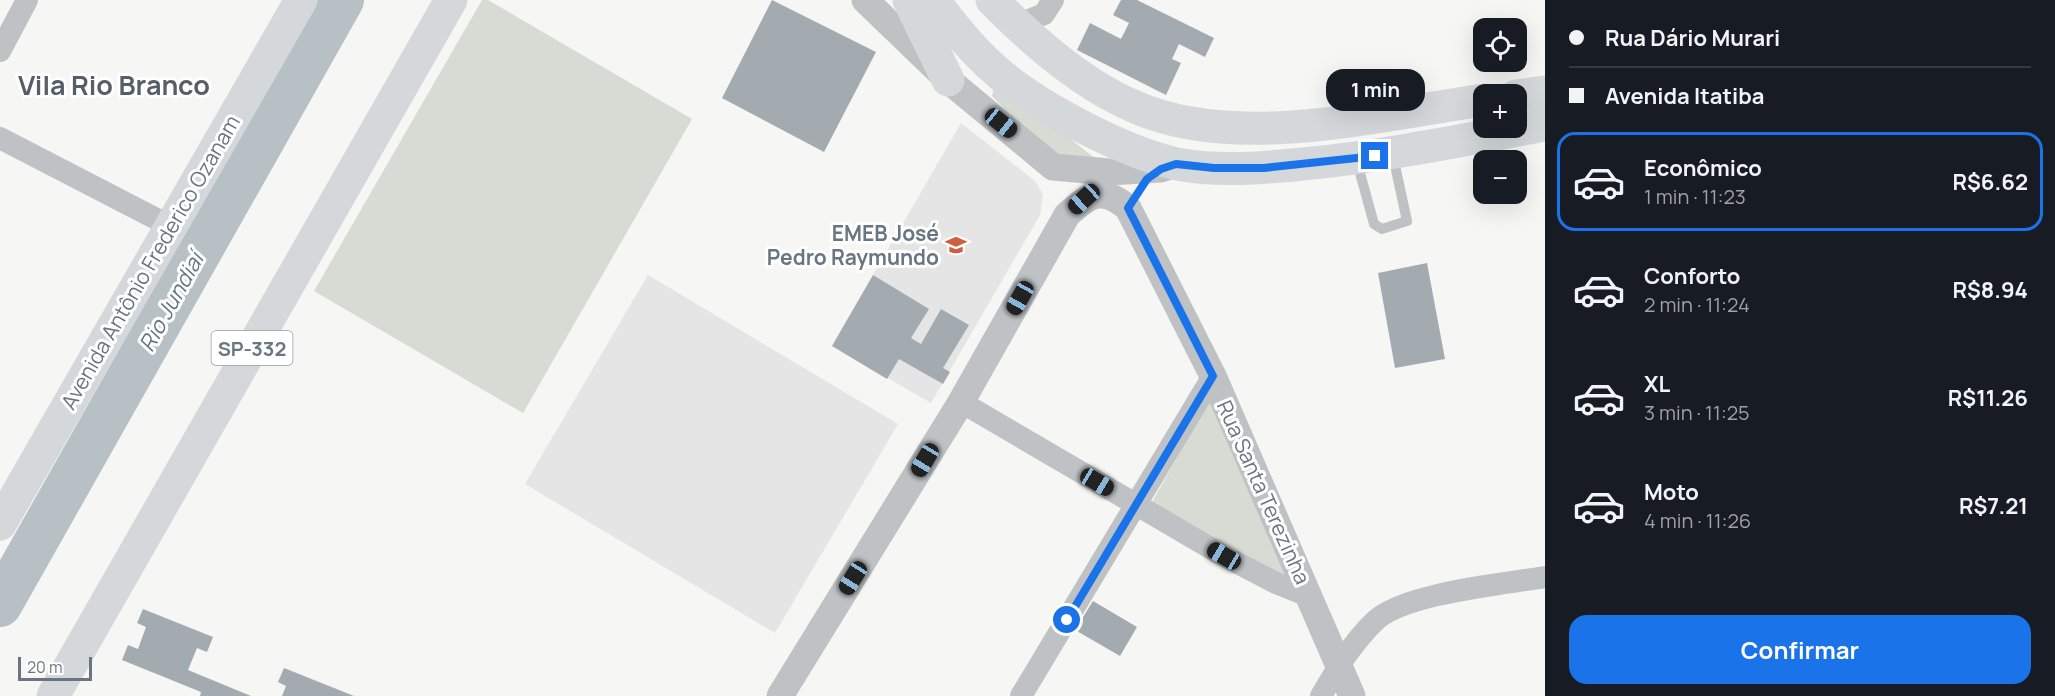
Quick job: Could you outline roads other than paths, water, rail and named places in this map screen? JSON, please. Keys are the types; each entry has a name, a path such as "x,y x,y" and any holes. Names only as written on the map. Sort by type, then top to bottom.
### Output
{"main road":[{"name":"Avenida Antônio Frederico Ozanam","path":"0,524 301,0"},
{"name":"SP-332","path":"53,696 451,0"},
{"path":"909,0 948,80"},
{"path":"933,0 971,47 994,70 1031,97 1119,145 1168,166 1264,168 1357,159 1545,126"},
{"path":"940,0 966,22 978,26 998,28 1017,25"},
{"path":"992,0 1017,25 1083,77 1134,107 1185,122 1229,129 1275,128 1473,102"},
{"path":"1527,94 1545,92"}],"street":[{"path":"0,51 27,0"},
{"path":"865,0 948,80 1053,167 1068,197 1067,214"},
{"path":"1017,25 1044,14 1053,0"},
{"path":"0,138 170,226"},
{"path":"1053,167 1088,172 1168,166"},
{"path":"780,696 962,402 1067,214 1084,199 1104,194 1116,198 1128,208 1139,188 1168,166"},
{"name":"Rua Santa Terezinha","path":"1128,208 1213,376 1311,597 1352,696"},
{"path":"1021,696 1213,376"},
{"path":"962,402 1136,505 1276,583 1311,597"},
{"path":"1321,696 1339,665 1377,619 1429,597 1545,577"}],"lane":[{"path":"1357,159 1374,224 1382,230 1407,221 1393,154"}],"waterway":[{"name":"Rio Jundiaí","path":"0,605 342,0"}],"place":[{"name":"EMEB José Pedro Raymundo","path":"956,245"}],"district":[{"name":"Vila Rio Branco","path":"114,84"}]}
